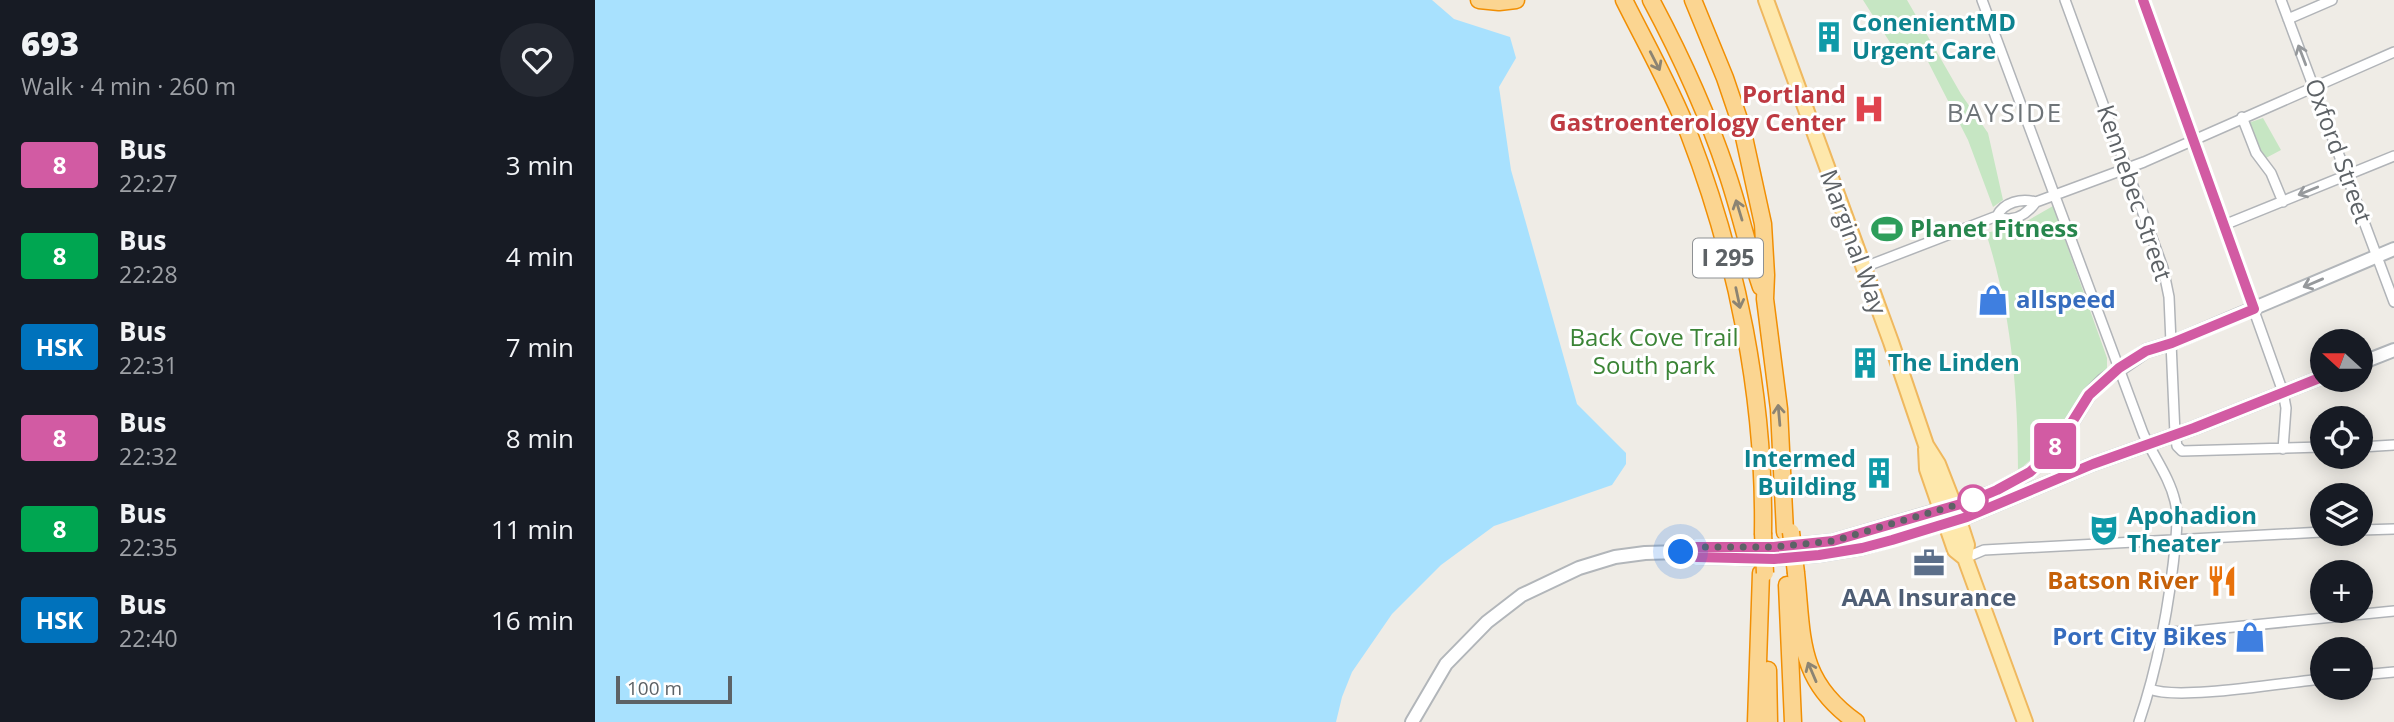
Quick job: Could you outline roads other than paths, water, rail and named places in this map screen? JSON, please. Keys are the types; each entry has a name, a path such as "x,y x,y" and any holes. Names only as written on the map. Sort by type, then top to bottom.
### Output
{"highway":[{"path":"1479,0 1516,0"},
{"path":"1619,0 1637,27"},
{"name":"I 295","path":"1624,0 1687,131 1713,203 1731,268 1753,388 1762,483 1763,573"},
{"name":"I 295","path":"1651,0 1675,44 1711,130 1734,194 1765,299 1783,452 1791,573 1793,722"},
{"path":"1693,0 1725,78 1750,158 1763,225 1765,299"},
{"path":"1756,722 1763,573"},
{"path":"1763,573 1769,722"},
{"path":"1791,573 1808,667 1828,698 1856,722"}],"main road":[{"name":"Marginal Way","path":"1766,0 1926,445 1938,464 1953,522 1967,545 1965,558 2025,722"},
{"path":"1412,722 1451,659 1487,622 1522,595 1564,574 1615,557 1681,552 1696,547 1774,547 1833,541 1997,490 2038,466 2064,435 2089,395 2119,368 2146,351 2172,343 2394,249"},
{"path":"2373,358 2394,350"},
{"path":"1681,552 1697,557 1741,559 1819,555 1862,548 1953,522 2310,382"}],"street":[{"path":"1982,0 2148,444 2162,468 2175,502 2175,562 2150,690 2139,722"},
{"name":"Kennebec Street","path":"2065,0 2163,268 2169,297 2175,434"},
{"path":"2143,0 2283,392 2286,408 2283,449"},
{"name":"Oxford Street","path":"2281,0 2394,302"},
{"path":"2288,19 2332,0"},
{"path":"1997,216 2006,220 2016,218 2027,212 2036,202 2127,168 2394,52"},
{"path":"2242,117 2260,160 2271,173 2283,202"},
{"path":"2224,225 2394,156"},
{"path":"1863,268 1997,216 2001,209 2013,202 2036,202"},
{"path":"2175,434 2182,451 2310,448"},
{"path":"2373,446 2394,445"},
{"path":"2373,530 2394,529"},
{"path":"1965,558 1984,550 2310,533"},
{"path":"2163,631 2184,632 2394,611"},
{"path":"2373,674 2394,672"},
{"path":"2150,690 2158,693 2190,692 2310,680"}],"water":[{"path":"595,0 1432,0 1454,19 1510,37 1516,58 1499,87 1511,170 1577,404 1626,453 1626,464 1612,485 1494,526 1441,565 1392,614 1352,672 1336,722 595,722"}],"place":[{"name":"ConenientMD Urgent Care","path":"1829,37"},
{"name":"Portland Gastroenterology Center","path":"1869,109"},
{"name":"Planet Fitness","path":"1887,229"},
{"name":"allspeed","path":"1993,300"},
{"name":"The Linden","path":"1865,363"},
{"name":"Intermed Building","path":"1879,473"},
{"name":"Apohadion Theater","path":"2104,530"},
{"name":"AAA Insurance","path":"1929,563"},
{"name":"Batson River","path":"2222,581"},
{"name":"Port City Bikes","path":"2250,637"}],"district":[{"name":"BAYSIDE","path":"2005,113"}],"park label":[{"name":"Back Cove Trail South park","path":"1654,352"}]}
